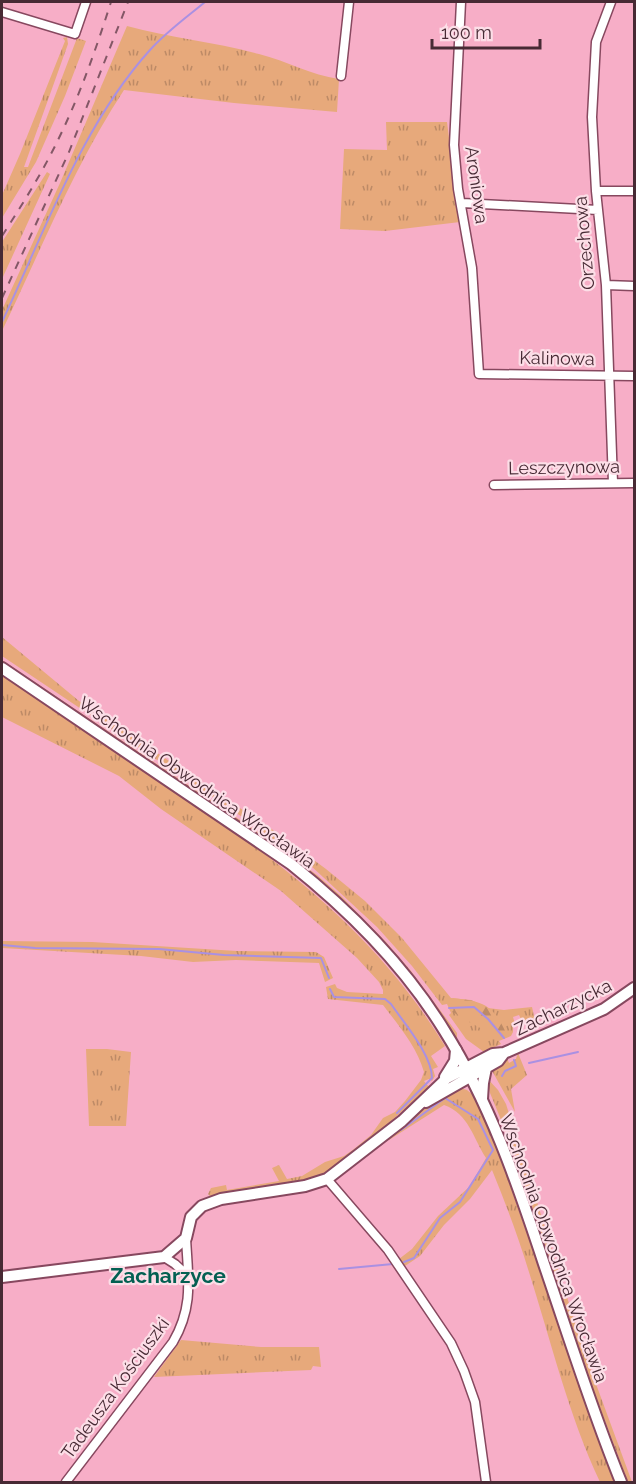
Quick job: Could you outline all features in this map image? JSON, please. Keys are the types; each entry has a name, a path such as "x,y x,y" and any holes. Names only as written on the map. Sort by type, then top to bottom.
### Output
{"main road":[{"name":"Wschodnia Obwodnica Wrocławia","path":"2,668 255,838 322,889 366,931 406,977 431,1011 469,1072 509,1160 621,1482"},
{"name":"Zacharzycka","path":"327,1179 337,1174 420,1104 494,1054 504,1053 604,1009 634,988"},
{"path":"456,1050 449,1083 467,1088 482,1099"},
{"name":"Zacharzycka","path":"469,1072 486,1068 498,1061 504,1053"},
{"path":"482,1099 486,1068"},
{"name":"Tadeusza Kościuszki","path":"164,1257 186,1238 191,1217 207,1202 304,1186 327,1179"},
{"path":"2,1277 164,1257"}],"street":[{"path":"2,12 75,34 86,2"},
{"path":"341,76 349,2"},
{"name":"Aroniowa","path":"461,2 454,146 458,189 472,268 479,374"},
{"name":"Orzechowa","path":"611,2 596,42 592,117 596,191 606,285 613,483"},
{"path":"596,191 634,190"},
{"path":"462,203 598,210"},
{"path":"606,285 634,286"},
{"name":"Kalinowa","path":"479,374 634,376"},
{"name":"Leszczynowa","path":"494,484 634,483"},
{"path":"327,1179 388,1250 451,1343 475,1402 486,1482"},
{"name":"Tadeusza Kościuszki","path":"66,1482 180,1330 188,1308 186,1238"},
{"path":"164,1257 188,1276"}],"green space":[{"path":"127,26 243,50 339,79 337,112 124,90 89,148 2,331 2,310 60,183"},
{"path":"67,37 68,44 24,167 28,167 77,38 86,41 36,162 2,218 2,195 65,41 63,38"},
{"path":"386,122 447,122 460,222 385,231 340,229 344,149 387,150"},
{"path":"47,172 50,174 2,279 2,242"},
{"path":"2,637 79,701 273,830 326,869 365,901 402,938 451,998 471,1000 488,1008 504,1010 532,1007 537,1029 524,1020 522,1021 519,1015 513,1017 515,1024 511,1036 499,1041 501,1044 484,1052 466,1039 449,1015 451,1013 447,1004 442,1005 412,966 377,927 310,865 2,656"},
{"path":"2,660 249,826 317,875 341,896 386,942 411,971 457,1033 457,1040 421,986 386,944 338,896 304,867"},
{"path":"2,675 203,810 282,867 353,930 386,965 417,1004 445,1046 431,1056 438,1067 433,1069 435,1076 432,1081 429,1079 424,1081 429,1087 341,1166 315,1180 219,1195 210,1196 208,1194 211,1188 226,1185 227,1190 279,1181 272,1168 279,1165 287,1179 302,1176 325,1162 344,1156 354,1149 371,1135 383,1118 395,1112 405,1101 421,1080 424,1072 412,1045 383,1005 328,999 326,987 335,984 337,988 347,992 383,994 379,982 357,958 281,891 161,809 119,776 2,717"},
{"path":"2,941 92,942 237,951 316,952 324,957 333,978 325,982 319,963 236,960 193,962 141,956 2,948"},
{"path":"452,998 485,1006 496,1016 506,1033 496,1037 458,1016 453,1012 455,1002"},
{"path":"86,1049 131,1052 126,1126 89,1126"},
{"path":"518,1053 527,1075 511,1089 515,1112 491,1069 507,1058 509,1063 516,1059"},
{"path":"487,1078 498,1090 506,1104 585,1354 632,1482 628,1482 590,1381 513,1149 490,1093"},
{"path":"460,1088 467,1090 477,1098 496,1145 587,1405 617,1482 600,1482 578,1430 520,1244 492,1170 420,1256 405,1266 399,1259 412,1249 438,1216 470,1186 486,1158 465,1120 444,1105 389,1140 387,1137 423,1107"},
{"path":"181,1340 261,1347 319,1347 321,1367 313,1366 311,1370 154,1377"}],"waterway":[{"path":"2,322 67,180 104,111 150,50 205,2"},
{"path":"2,945 35,948 159,949 224,955 321,958 329,978"},
{"path":"330,989 334,997 385,999 391,1004 422,1049 431,1069 432,1078 397,1113"},
{"path":"449,1008 474,1007 504,1038"},
{"path":"529,1063 578,1052"},
{"path":"502,1076 505,1071 516,1066 514,1060"},
{"path":"401,1130 445,1098 478,1119 493,1150 460,1202 440,1218 414,1258 404,1262"},
{"path":"339,1269 393,1264"}],"railway":[{"path":"2,236 39,177 66,123 87,72 111,2"},
{"path":"2,298 69,152 128,2"}],"district":[{"name":"Zacharzyce","path":"168,1275"}]}
